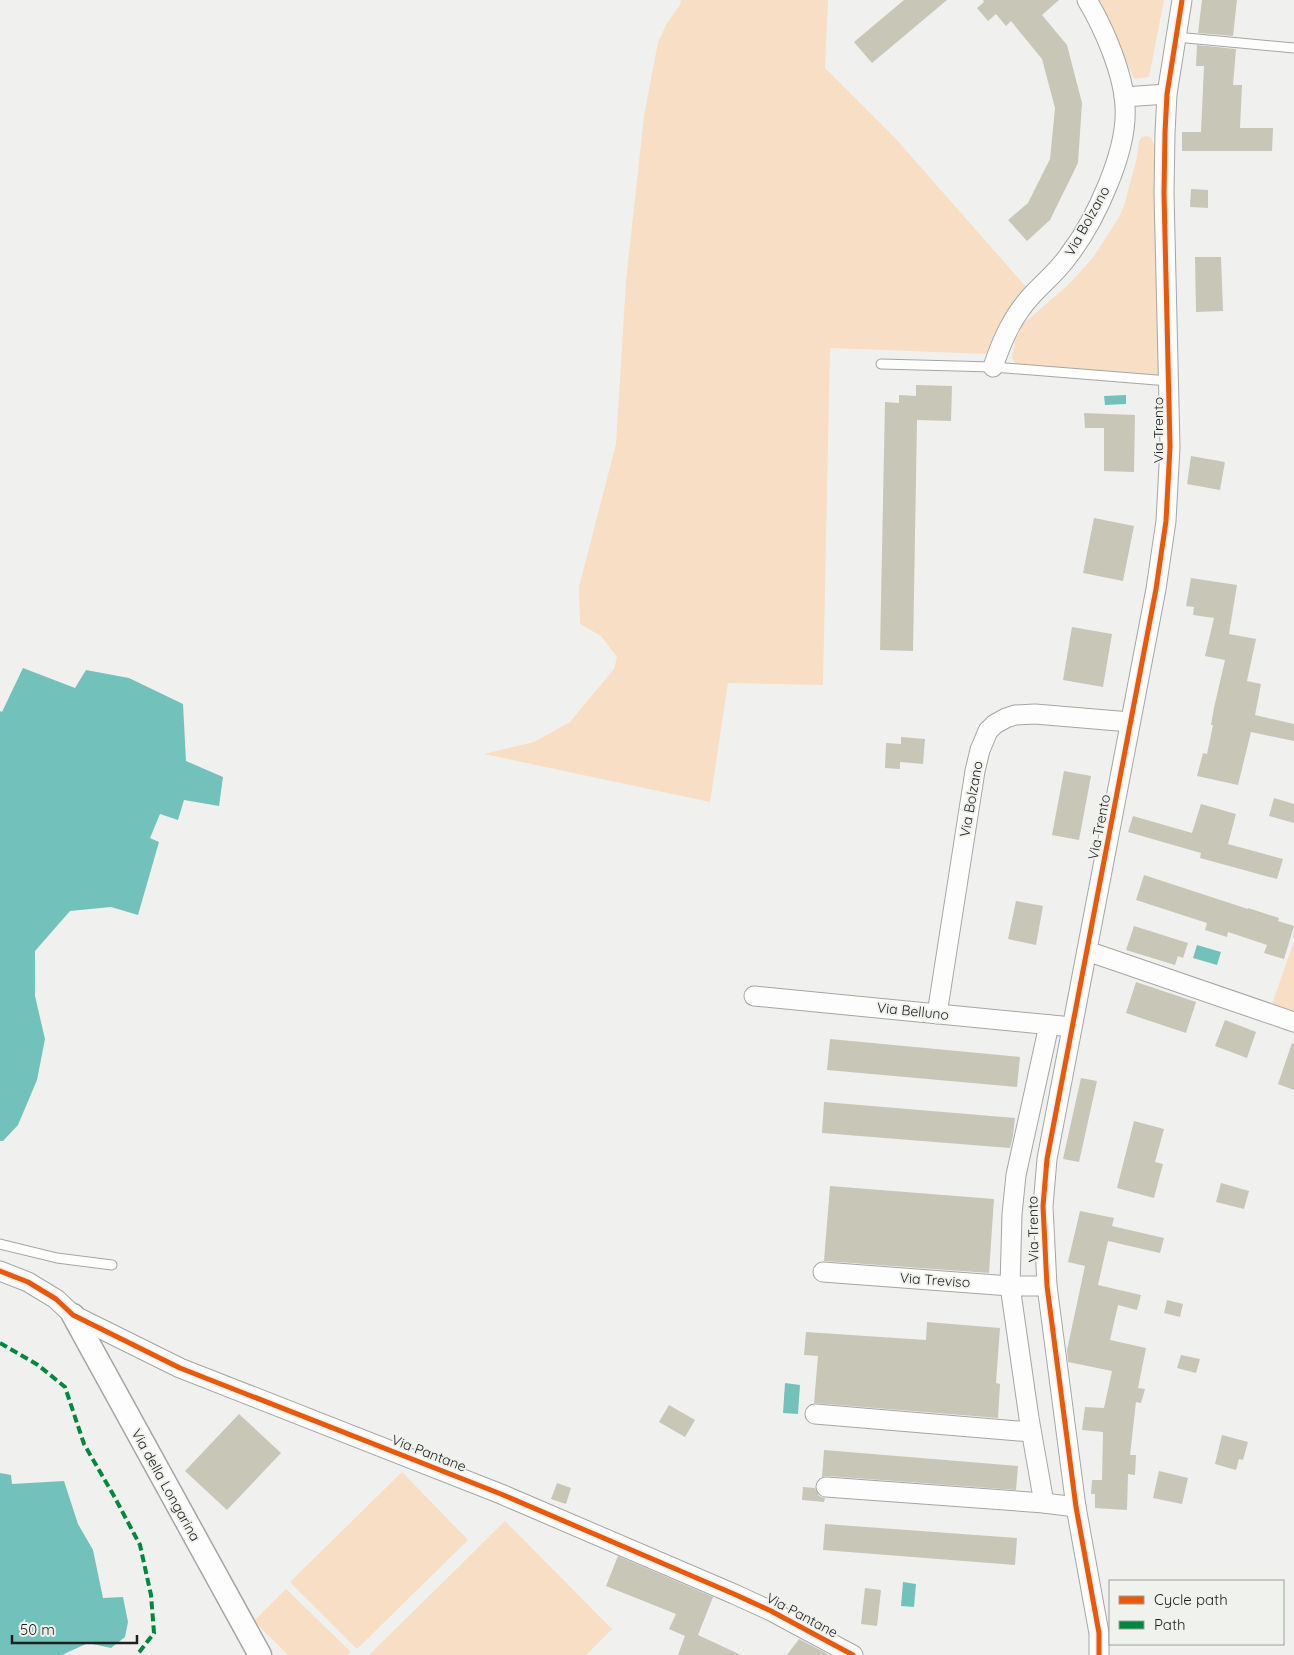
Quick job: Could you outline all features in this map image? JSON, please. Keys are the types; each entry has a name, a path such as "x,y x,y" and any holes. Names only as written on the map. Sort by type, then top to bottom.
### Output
{"street":[{"name":"Via Bolzano","path":"994,367 1004,337 1013,320 1032,295 1070,254 1100,202 1111,178 1120,143 1125,116 1124,96 1108,42 1087,0"},
{"name":"Via Trento","path":"1099,1655 1100,1633 1076,1507 1047,1286 1043,1228 1044,1183 1156,588 1166,521 1170,447 1164,134 1167,94 1182,0"},
{"path":"1124,96 1167,94"},
{"name":"Via Bolzano","path":"937,1014 975,771 980,750 988,731 995,724 1006,718 1024,714 1130,722"},
{"path":"1087,951 1294,1022"},
{"name":"Via Belluno","path":"754,996 1072,1027"},
{"path":"1044,1503 1031,1432 1010,1286 1012,1220 1016,1175 1049,1025"},
{"name":"Via Pantane","path":"0,1270 28,1282 56,1299 73,1315 180,1368 501,1494 734,1594 771,1611 853,1655"},
{"name":"Via Treviso","path":"823,1272 1010,1286 1047,1286"},
{"name":"Via della Longarina","path":"73,1315 260,1655"},
{"path":"815,1414 1031,1432"},
{"path":"826,1487 1076,1507"}],"lane":[{"path":"1176,38 1294,48"},
{"path":"881,364 994,367 1169,381"},
{"path":"0,1244 57,1258 112,1265"}],"shaded area":[{"path":"681,0 828,0 825,68 896,139 1027,288 997,333 987,354 830,348 823,685 728,683 710,802 484,754 534,742 570,722 614,669 617,657 601,636 580,624 579,587 616,444 626,281 644,116 658,42 667,23 680,5"},
{"path":"1099,0 1164,0 1149,77 1134,79"},
{"path":"1147,136 1151,138 1156,148 1160,376 1020,365 1014,362 1012,357 1015,341 1023,324 1068,285 1092,259 1118,219 1124,206 1137,157 1139,141 1142,137"},
{"path":"1294,941 1294,1015 1271,1007"},
{"path":"402,1472 468,1540 357,1649 290,1582"},
{"path":"505,1521 612,1629 586,1655 369,1655"},
{"path":"286,1589 351,1652 347,1655 288,1655 254,1621"}],"water":[{"path":"1126,395 1126,404 1105,405 1104,396"},
{"path":"23,668 75,688 86,670 129,678 183,704 186,761 223,777 219,806 184,800 178,820 160,814 150,838 159,842 138,915 111,907 70,911 35,951 35,996 45,1039 37,1080 18,1125 3,1141 0,1141 0,711 2,712"},
{"path":"1197,945 1221,952 1217,965 1193,958"},
{"path":"785,1383 800,1385 798,1414 783,1413"},
{"path":"0,1473 11,1475 12,1484 64,1481 78,1524 93,1550 103,1598 123,1597 128,1622 125,1637 111,1648 88,1643 62,1655 0,1655"},
{"path":"903,1582 916,1584 914,1607 901,1606"}],"building":[{"path":"904,0 947,0 872,63 854,42"},
{"path":"983,0 1059,0 1042,15 1067,45 1082,103 1078,163 1050,220 1027,241 1008,220 1028,203 1050,159 1055,108 1042,59 1011,21 1006,26 996,14 988,21 977,8 984,2"},
{"path":"1202,0 1237,0 1233,36 1198,33"},
{"path":"1197,45 1236,49 1233,85 1242,85 1240,128 1273,128 1272,151 1182,151 1182,132 1201,132 1204,66 1196,66"},
{"path":"1191,189 1208,190 1208,208 1190,207"},
{"path":"1195,257 1221,257 1223,311 1196,312"},
{"path":"916,385 952,386 951,421 917,420 913,651 880,650 885,402 899,403 899,395 916,396"},
{"path":"1084,413 1135,415 1134,472 1104,471 1104,428 1085,428"},
{"path":"1191,456 1225,462 1220,490 1187,484"},
{"path":"1094,518 1134,526 1123,581 1083,573"},
{"path":"1191,578 1237,585 1229,634 1256,639 1247,681 1261,684 1255,715 1294,724 1294,741 1251,732 1238,785 1197,776 1203,753 1207,754 1213,725 1211,725 1214,708 1225,660 1205,656 1214,618 1193,615 1194,607 1186,606"},
{"path":"1072,627 1112,634 1103,687 1063,680"},
{"path":"901,737 925,739 923,764 900,762 900,769 885,768 886,743 901,744"},
{"path":"1064,771 1091,776 1079,840 1052,835"},
{"path":"1274,798 1294,804 1294,823 1269,816"},
{"path":"1201,804 1236,814 1228,844 1283,859 1277,879 1200,858 1201,853 1128,832 1133,816 1192,833"},
{"path":"1144,875 1279,918 1278,921 1294,926 1284,959 1264,953 1267,945 1228,932 1227,937 1205,930 1207,923 1136,900"},
{"path":"1016,901 1043,906 1036,945 1008,939"},
{"path":"1134,926 1188,943 1183,958 1178,956 1175,965 1126,950"},
{"path":"1136,982 1196,1002 1186,1033 1126,1013"},
{"path":"1225,1020 1256,1032 1247,1058 1215,1046"},
{"path":"830,1039 1020,1057 1017,1087 827,1070"},
{"path":"1292,1043 1294,1044 1294,1090 1278,1084"},
{"path":"1081,1078 1097,1081 1079,1162 1063,1159"},
{"path":"824,1102 1015,1118 1013,1136 1010,1148 822,1133"},
{"path":"1134,1121 1164,1129 1155,1162 1163,1164 1154,1198 1117,1188"},
{"path":"1221,1183 1249,1191 1244,1209 1216,1202"},
{"path":"830,1186 994,1199 989,1273 824,1261"},
{"path":"1080,1211 1114,1218 1112,1226 1164,1238 1160,1253 1108,1241 1098,1285 1141,1295 1137,1310 1118,1305 1110,1340 1146,1348 1138,1388 1145,1389 1141,1403 1136,1402 1130,1455 1136,1455 1135,1475 1128,1474 1127,1510 1095,1508 1095,1494 1091,1494 1092,1480 1102,1480 1103,1432 1082,1430 1085,1407 1104,1408 1112,1371 1068,1362 1067,1350 1085,1266 1068,1262"},
{"path":"1167,1300 1183,1304 1180,1317 1164,1313"},
{"path":"927,1322 1000,1328 996,1383 1000,1384 998,1418 814,1403 818,1356 804,1355 806,1332 926,1340"},
{"path":"1181,1355 1200,1359 1196,1373 1177,1368"},
{"path":"669,1405 695,1420 685,1437 659,1422"},
{"path":"239,1414 281,1453 227,1510 185,1471"},
{"path":"1222,1435 1248,1442 1243,1460 1239,1459 1236,1470 1215,1464"},
{"path":"824,1450 1018,1466 1016,1490 822,1477"},
{"path":"1159,1471 1188,1478 1182,1504 1153,1498"},
{"path":"557,1483 571,1488 566,1504 551,1499"},
{"path":"803,1487 815,1488 819,1496 825,1498 824,1502 802,1500"},
{"path":"825,1524 1017,1538 1015,1565 823,1550"},
{"path":"618,1556 713,1597 698,1635 741,1655 678,1655 685,1636 669,1629 676,1614 606,1586"},
{"path":"865,1588 881,1590 877,1626 861,1624"},
{"path":"799,1639 824,1652 828,1655 787,1655"}],"marked path":[{"path":"0,1343 38,1365 65,1387 84,1444 140,1545 151,1595 154,1633 137,1655"}],"cycle path":[{"path":"1099,1655 1099,1633 1076,1507 1047,1286 1043,1206 1047,1159 1156,589 1166,521 1170,447 1164,193 1165,133 1167,94 1182,0"},
{"path":"0,1271 28,1282 56,1299 73,1315 180,1368 501,1494 734,1594 771,1611 853,1655"}]}
